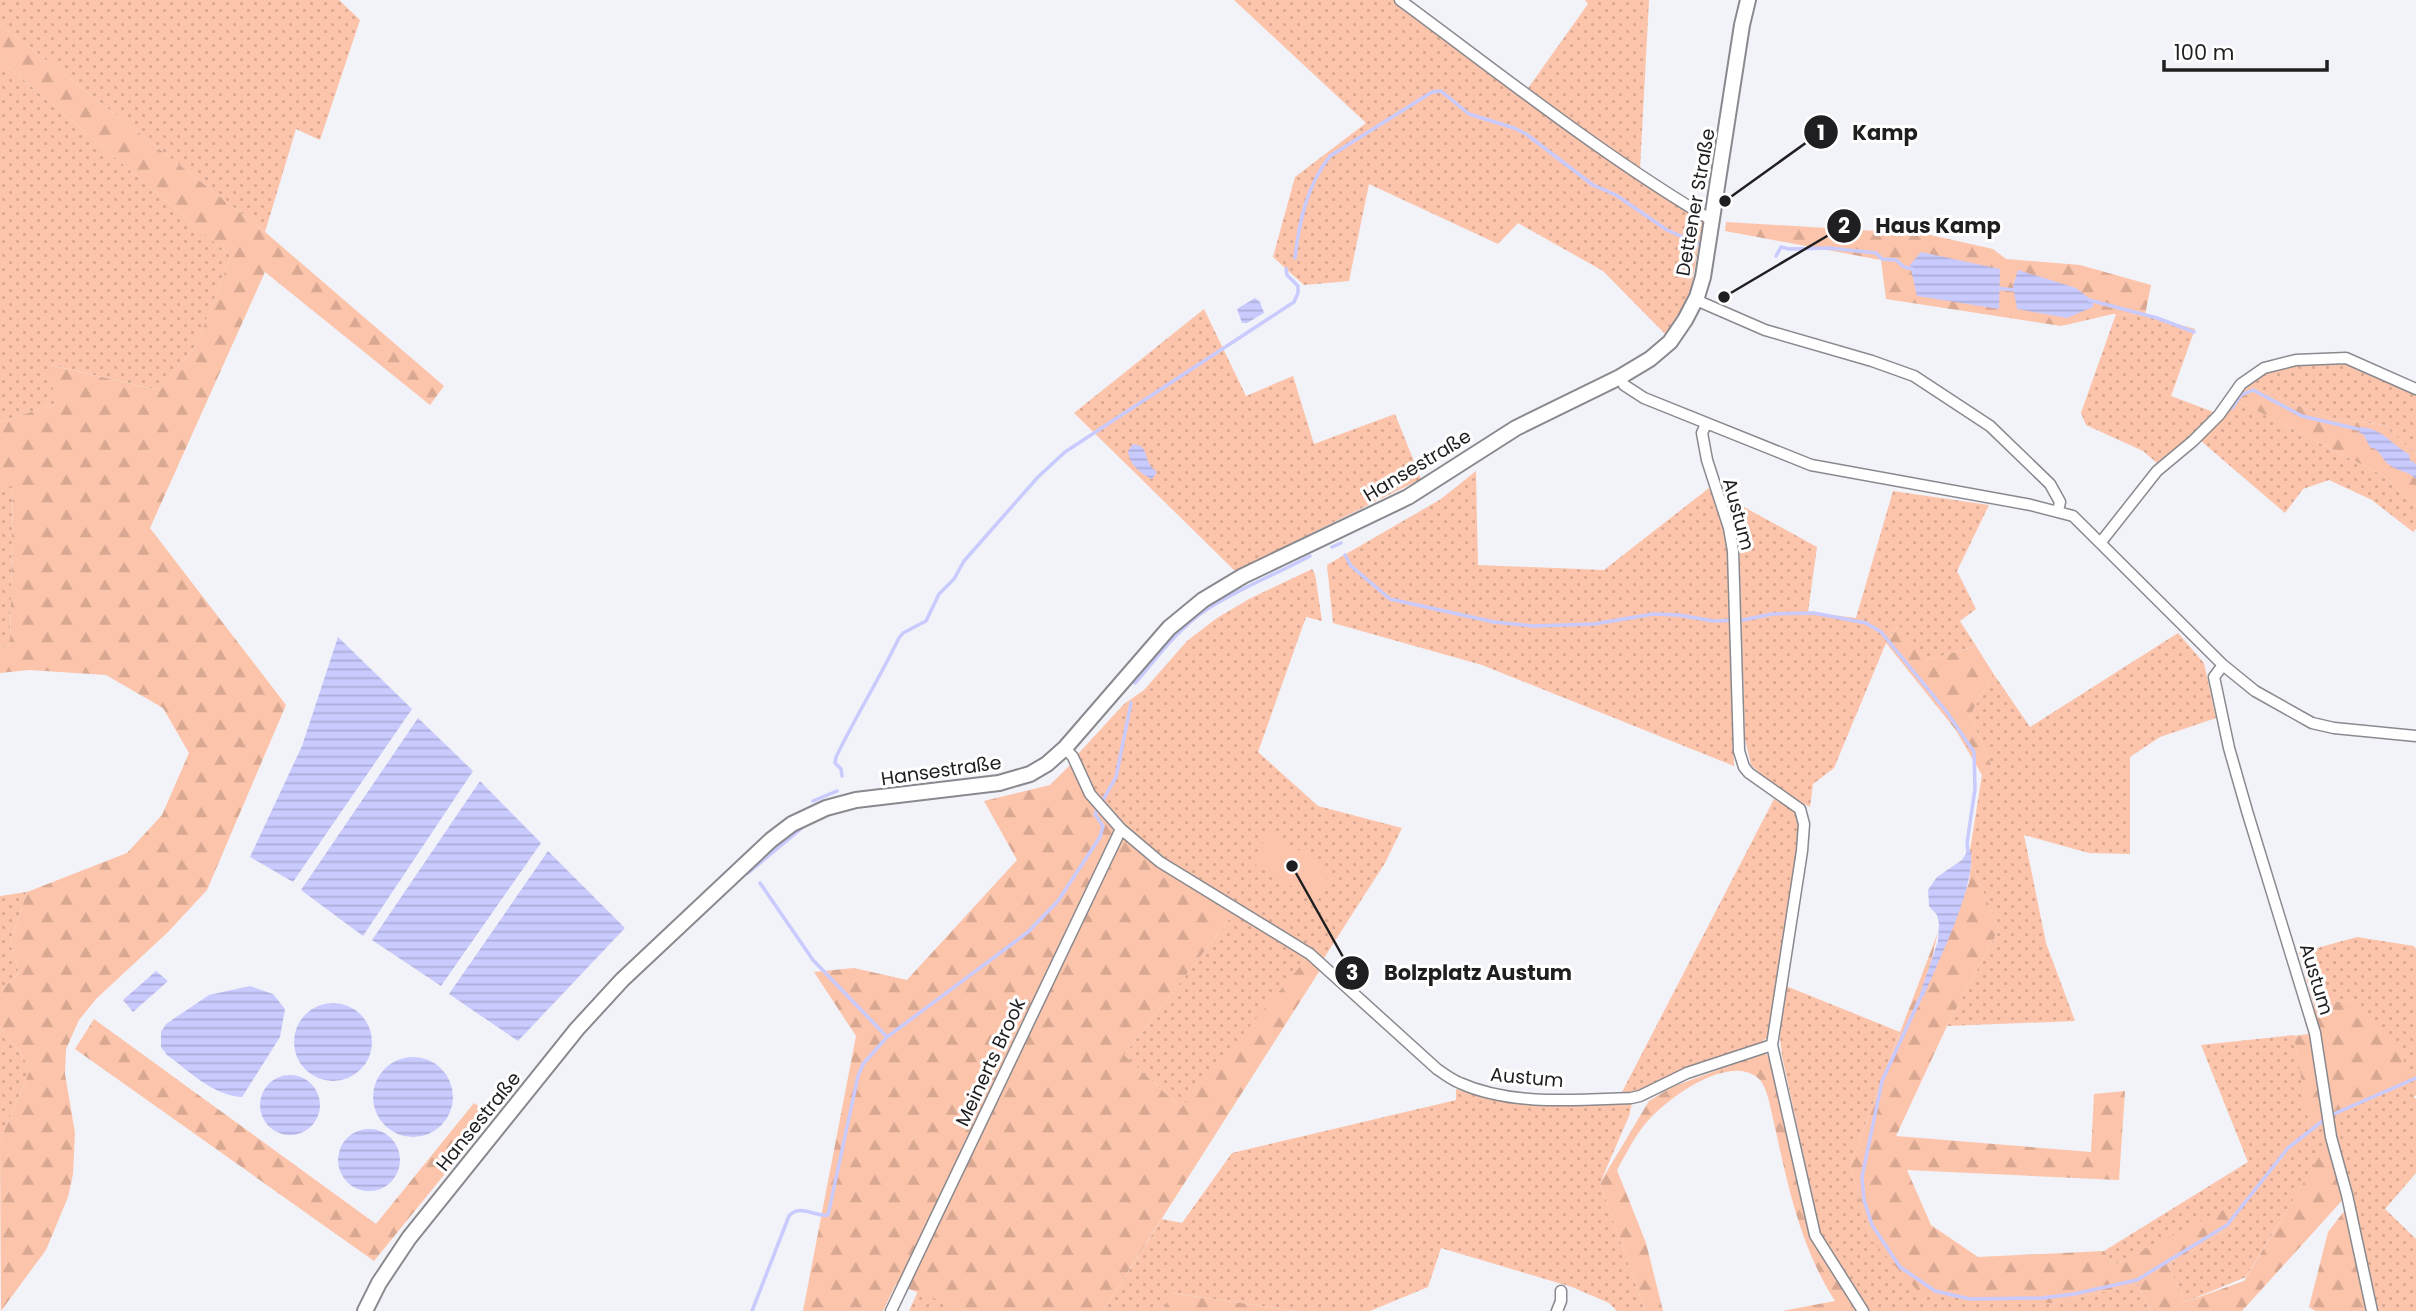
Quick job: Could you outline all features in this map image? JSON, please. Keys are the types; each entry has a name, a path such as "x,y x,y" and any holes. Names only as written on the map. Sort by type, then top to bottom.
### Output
{"street":[{"path":"1400,0 1588,139 1713,221"},
{"name":"Dettener Straße","path":"1620,377 1650,359 1670,342 1696,300 1713,221 1742,24 1748,0"},
{"path":"1696,300 1765,330 1914,376 1990,426 2050,484 2060,502 2058,511"},
{"path":"2101,542 2157,471 2220,415 2241,384 2264,368 2295,360 2346,358 2416,389"},
{"path":"1620,377 1634,393 1811,465 2073,516 2223,665 2255,691 2312,723 2334,728 2416,736"},
{"name":"Hansestraße","path":"365,1311 379,1283 409,1238 577,1029 652,951 771,840 792,824 826,808 856,800 1017,779 1047,764 1065,748 1169,628 1203,600 1243,576 1408,497 1516,428 1620,377"},
{"name":"Austum","path":"1706,424 1702,433 1707,460 1733,551 1739,751 1749,773 1800,809 1804,824 1772,1045 1815,1236 1863,1311"},
{"name":"Austum","path":"2223,665 2214,677 2229,748 2315,1033 2331,1137 2347,1195 2372,1311"},
{"name":"Austum","path":"1065,748 1073,757 1090,794 1121,829 1178,874 1310,954 1437,1069 1458,1083 1482,1091 1537,1098 1640,1096 1687,1073 1772,1045"},
{"name":"Meinerts Brook","path":"891,1311 1121,829"},
{"path":"1556,1311 1561,1301 1561,1291"}],"green space":[{"path":"0,0 339,0 360,20 320,140 296,129 265,232 0,24"},
{"path":"1234,0 1393,0 1523,98 1703,222 1691,288 1681,310 1665,334 1603,271 1518,223 1498,244 1369,184 1349,281 1304,285 1273,257 1295,177 1366,123"},
{"path":"1585,0 1649,0 1640,169 1526,91 1588,4"},
{"path":"0,24 265,232 444,386 430,405 265,272 150,528 286,705 207,890 168,932 97,998 79,1020 66,1049 65,1074 75,1133 73,1174 68,1197 46,1250 1,1311 0,1141 31,1068 0,1027 0,991 19,973 10,942 27,892 127,853 162,815 189,753 163,708 106,675 29,670 0,673 0,648 10,645 13,486 0,488 0,422 55,404 50,365 158,390 196,346 231,256 0,60"},
{"path":"0,60 231,256 196,346 158,390 51,365 55,404 0,422"},
{"path":"1726,222 1926,234 1993,249 2006,259 2080,265 2151,285 2145,315 2113,314 2061,326 1886,299 1881,260 1725,231"},
{"path":"1204,309 1246,396 1293,376 1314,444 1395,414 1421,479 1235,571 1074,413"},
{"path":"2116,314 2145,315 2195,329 2171,396 2216,413 2158,464 2143,451 2086,425 2081,413"},
{"path":"2345,362 2416,394 2416,455 2385,425 2331,419 2248,385 2272,371 2294,364"},
{"path":"2248,385 2331,419 2385,425 2416,455 2416,507 2384,476 2236,400"},
{"path":"2236,400 2384,476 2416,507 2416,529 2413,532 2372,500 2329,480 2303,489 2285,513 2201,441"},
{"path":"1476,471 1478,565 1604,570 1709,488 1728,538 1734,766 1482,665 1333,623 1327,565 1441,499"},
{"path":"13,485 10,645 0,648 0,488"},
{"path":"1893,491 1989,505 1957,571 1976,609 1960,621 1976,646 1927,660 1898,626 1886,643 1834,768 1813,784 1810,807 1779,790 1751,765 1745,739 1739,537 1724,496 1817,547 1808,612 1856,618"},
{"path":"1312,569 1322,621 1306,617 1258,752 1318,806 1402,828 1385,863 1324,958 1309,946 1161,860 1124,826 1092,791 1077,755 1124,704 1144,690 1187,641 1217,618 1249,599"},
{"path":"1899,625 1927,660 1976,646 1993,673 1970,716 1993,769 1982,775 1955,729 1886,643"},
{"path":"2178,633 2204,663 2216,718 2160,737 2130,757 2130,854 2089,853 2024,835 2046,943 2075,1021 1947,1026 1999,929 1971,862 1970,850 1982,775 1993,769 1970,716 1993,673 2030,727"},
{"path":"1072,763 1118,831 1234,913 1124,1055 1181,1108 1308,957 1322,967 1103,1311 967,1311 896,1284 883,1311 803,1311 856,1036 814,972 854,968 907,980 1017,860 984,801 1050,785"},
{"path":"1774,799 1797,813 1801,825 1768,1037 1760,1043 1638,1090 1621,1094"},
{"path":"1269,833 1333,870 1315,900 1251,862"},
{"path":"1971,862 1999,929 1947,1026 1896,1136 2091,1152 2094,1094 2125,1091 2119,1180 1907,1170 1931,1225 1978,1257 2104,1251 2114,1265 2227,1208 2236,1224 2168,1265 2185,1302 2244,1281 2331,1137 2347,1195 2242,1311 2150,1311 2138,1284 2052,1303 1921,1294 1872,1241 1850,1165 1938,932 1923,996 1969,883"},
{"path":"27,892 10,942 19,973 0,991 0,896"},
{"path":"1234,913 1308,957 1182,1109 1124,1055"},
{"path":"2357,937 2414,946 2416,949 2416,1173 2385,1209 2416,1239 2416,1311 2372,1311 2331,1138 2246,1277 2185,1302 2168,1265 2236,1224 2227,1209 2114,1265 2104,1251 2248,1162 2201,1045 2294,1035 2310,1129 2355,999 2314,1006 2299,953"},
{"path":"1786,986 1900,1032 1850,1165 1872,1241 2052,1303 2138,1284 2150,1311 1869,1311 1820,1232 1782,1056 1780,1037"},
{"path":"2355,999 2403,1054 2407,1082 2329,1116 2310,1130 2294,1036 2315,1033 2307,1007"},
{"path":"94,1019 376,1224 474,1103 492,1116 374,1261 75,1049"},
{"path":"0,1027 31,1068 0,1141"},
{"path":"1763,1053 1771,1057 1810,1237 1856,1311 1782,1311 1835,1301 1821,1277 1801,1228 1764,1087 1758,1078 1745,1072 1729,1071 1695,1084 1663,1106 1638,1133 1617,1170 1646,1243 1663,1311 1645,1311 1600,1183 1649,1101 1672,1087"},
{"path":"1456,1089 1487,1099 1525,1104 1632,1103 1600,1183 1645,1311 1617,1311 1609,1303 1572,1287 1441,1248 1428,1287 1370,1311 1296,1311 1172,1293 1163,1311 1103,1311 1162,1219 1182,1223 1232,1153 1456,1100"},
{"path":"2345,1210 2367,1311 2315,1311 2309,1307 2328,1232"},
{"path":"918,1291 967,1311 909,1311"},
{"path":"1171,1293 1296,1311 1163,1311"}],"water":[{"path":"1921,252 2000,269 1999,309 1917,296 1910,265"},
{"path":"2018,270 2076,288 2093,301 2093,307 2067,318 2017,309 2013,286"},
{"path":"1255,298 1260,302 1264,313 1242,323 1237,309"},
{"path":"2360,427 2381,434 2409,454 2410,460 2416,464 2416,479 2388,464 2377,450 2370,447 2363,434 2359,433"},
{"path":"1133,444 1143,448 1157,472 1152,479 1133,464 1128,451"},
{"path":"338,637 412,709 293,882 250,857 302,746"},
{"path":"418,718 473,771 363,936 301,890"},
{"path":"480,781 541,843 441,986 372,940"},
{"path":"1968,850 1971,851 1971,867 1962,904 1924,996 1920,994 1938,941 1939,924 1937,915 1929,906 1928,890 1937,877 1962,860"},
{"path":"548,851 625,928 518,1041 449,994"},
{"path":"156,971 168,981 133,1012 123,1000"},
{"path":"250,986 273,994 285,1009 280,1037 242,1097 232,1096 212,1087 167,1055 161,1047 161,1032 166,1024 209,995"},
{"path":"333,1003 348,1006 361,1014 369,1027 372,1042 369,1057 361,1070 348,1078 333,1081 318,1078 305,1070 297,1057 294,1042 297,1027 305,1014 318,1006"},
{"path":"413,1057 428,1060 441,1069 450,1082 453,1097 450,1112 441,1125 428,1134 413,1137 398,1134 385,1125 376,1112 373,1097 376,1082 385,1069 398,1060"},
{"path":"284,1075 296,1075 315,1088 320,1105 318,1117 307,1130 296,1135 284,1135 265,1122 260,1111 260,1099 273,1080"},
{"path":"363,1129 375,1129 391,1138 398,1148 398,1172 391,1182 375,1191 363,1191 352,1186 343,1177 338,1166 338,1154 343,1143 352,1134"}],"waterway":[{"path":"1295,258 1305,204 1315,179 1330,156 1432,92 1441,91 1469,114 1526,134 1593,185 1616,195 1667,230 1701,245"},
{"path":"1776,256 1781,247 1829,248 1876,253 1882,259 1896,260 1904,267 1913,269"},
{"path":"842,776 841,769 835,763 836,757 899,638 926,621 939,594 954,579 964,561 1038,477 1065,452 1294,302 1298,286 1287,275 1286,269"},
{"path":"1995,288 2015,290"},
{"path":"2089,300 2157,318 2194,332"},
{"path":"2232,408 2241,395 2253,390 2302,416 2358,429"},
{"path":"1332,547 1341,543"},
{"path":"1345,555 1351,566 1390,599 1494,622 1533,626 1594,624 1653,614 1713,621 1743,620 1772,614 1814,613 1866,623 1881,632 1946,711 1974,752 1975,789 1968,852"},
{"path":"1135,683 1193,619 1243,589 1310,556"},
{"path":"752,1311 789,1216 802,1210 828,1215 858,1076 863,1064 887,1037 1028,932 1058,901 1100,837 1103,826 1095,814 1116,777 1131,703"},
{"path":"813,801 837,791"},
{"path":"748,873 809,822"},
{"path":"760,883 813,960 887,1037"},
{"path":"1923,992 1882,1081 1862,1177 1864,1200 1872,1225 1900,1267 1935,1291 1970,1299 2042,1298 2137,1280 2227,1225 2288,1148 2329,1116 2416,1078"}],"place":[{"name":"Kamp","path":"1725,201"},
{"name":"Haus Kamp","path":"1724,297"},
{"name":"Bolzplatz Austum","path":"1292,866"}]}
